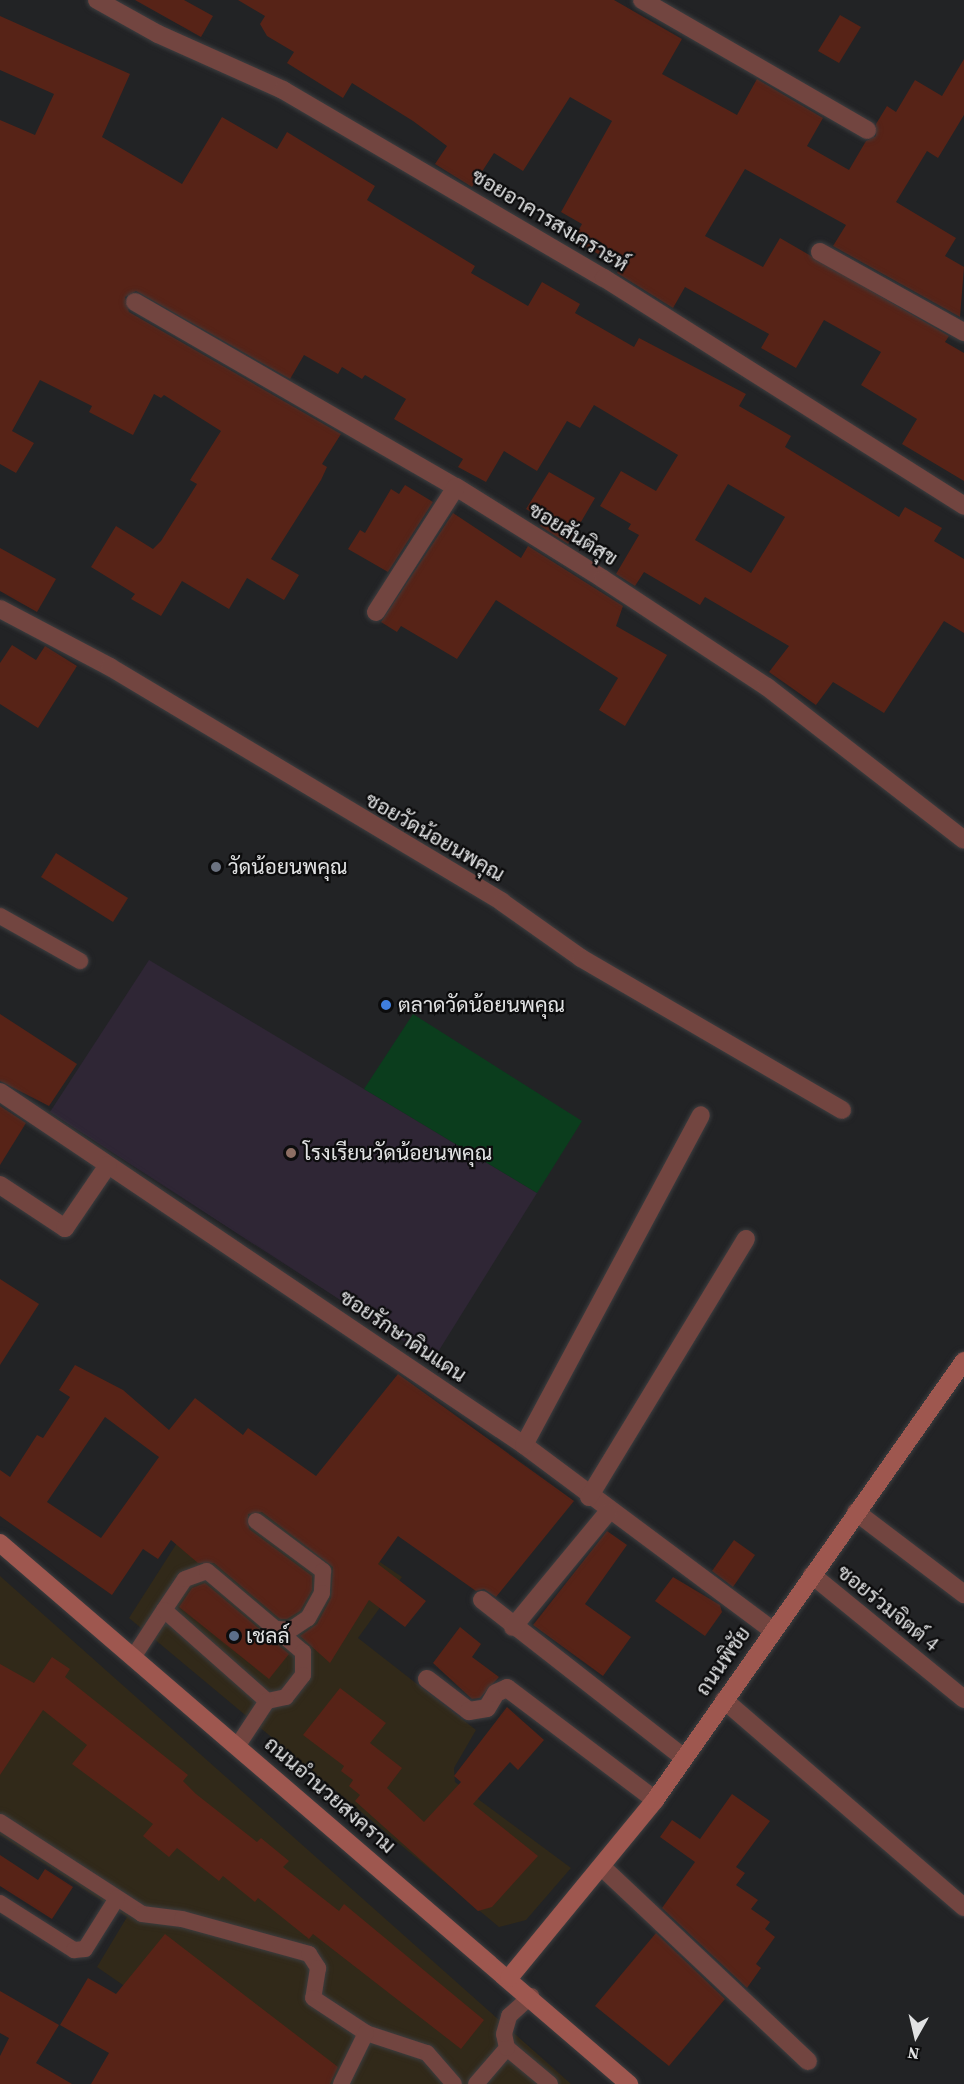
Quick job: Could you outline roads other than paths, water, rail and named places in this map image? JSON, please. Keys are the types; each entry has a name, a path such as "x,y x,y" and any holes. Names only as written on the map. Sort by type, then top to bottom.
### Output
{"street":[{"name":"ซอยอาคารสงเคราะห์","path":"97,0 158,34 283,90 532,235 964,506"},
{"path":"642,0 867,130"},
{"path":"820,252 964,332"},
{"name":"ซอยสันติสุข","path":"135,302 456,487 767,687 964,840"},
{"path":"376,612 456,487"},
{"name":"ซอยวัดน้อยนพคุณ","path":"0,609 110,667 502,902 581,958 842,1110"},
{"name":"ซอยรักษาดินแดน","path":"0,1092 524,1445 608,1512 772,1630"},
{"path":"524,1445 702,1115"},
{"path":"0,1185 65,1228 108,1165"},
{"path":"589,1497 746,1239"},
{"name":"ถนนพิชัย","path":"509,1978 655,1800 772,1630 964,1361"},
{"path":"513,1627 608,1512"},
{"path":"856,1512 964,1594"},
{"name":"ถนนอำนวยสงคราม","path":"0,1543 531,1996 627,2084"},
{"name":"ซอยร่วมจิตต์ 4","path":"812,1575 964,1699"},
{"path":"482,1600 513,1627 684,1758"},
{"path":"427,1679 469,1711 487,1708 496,1693 507,1688 655,1800"},
{"path":"724,1700 964,1907"},
{"path":"602,1867 808,2061"}],"lane":[{"path":"0,916 80,961"},
{"path":"256,1521 324,1571 322,1593 308,1618 290,1630 278,1629"},
{"path":"134,1656 185,1579 207,1571 278,1629 303,1652 303,1675 286,1697 267,1701 238,1745"},
{"path":"164,1610 267,1701"},
{"path":"0,1822 142,1914 182,1919 309,1954 318,1968 313,1998 366,2033 427,2053 454,2084"},
{"path":"0,1903 74,1950 85,1949 117,1898"},
{"path":"531,1996 509,2016 504,2034 507,2048 550,2084"},
{"path":"341,2084 366,2033"},
{"path":"476,2084 507,2048"}],"place":[{"name":"วัดน้อยนพคุณ","path":"216,867"},
{"name":"ตลาดวัดน้อยนพคุณ","path":"386,1005"},
{"name":"โรงเรียนวัดน้อยนพคุณ","path":"291,1153"},
{"name":"เชลล์","path":"234,1636"}]}
